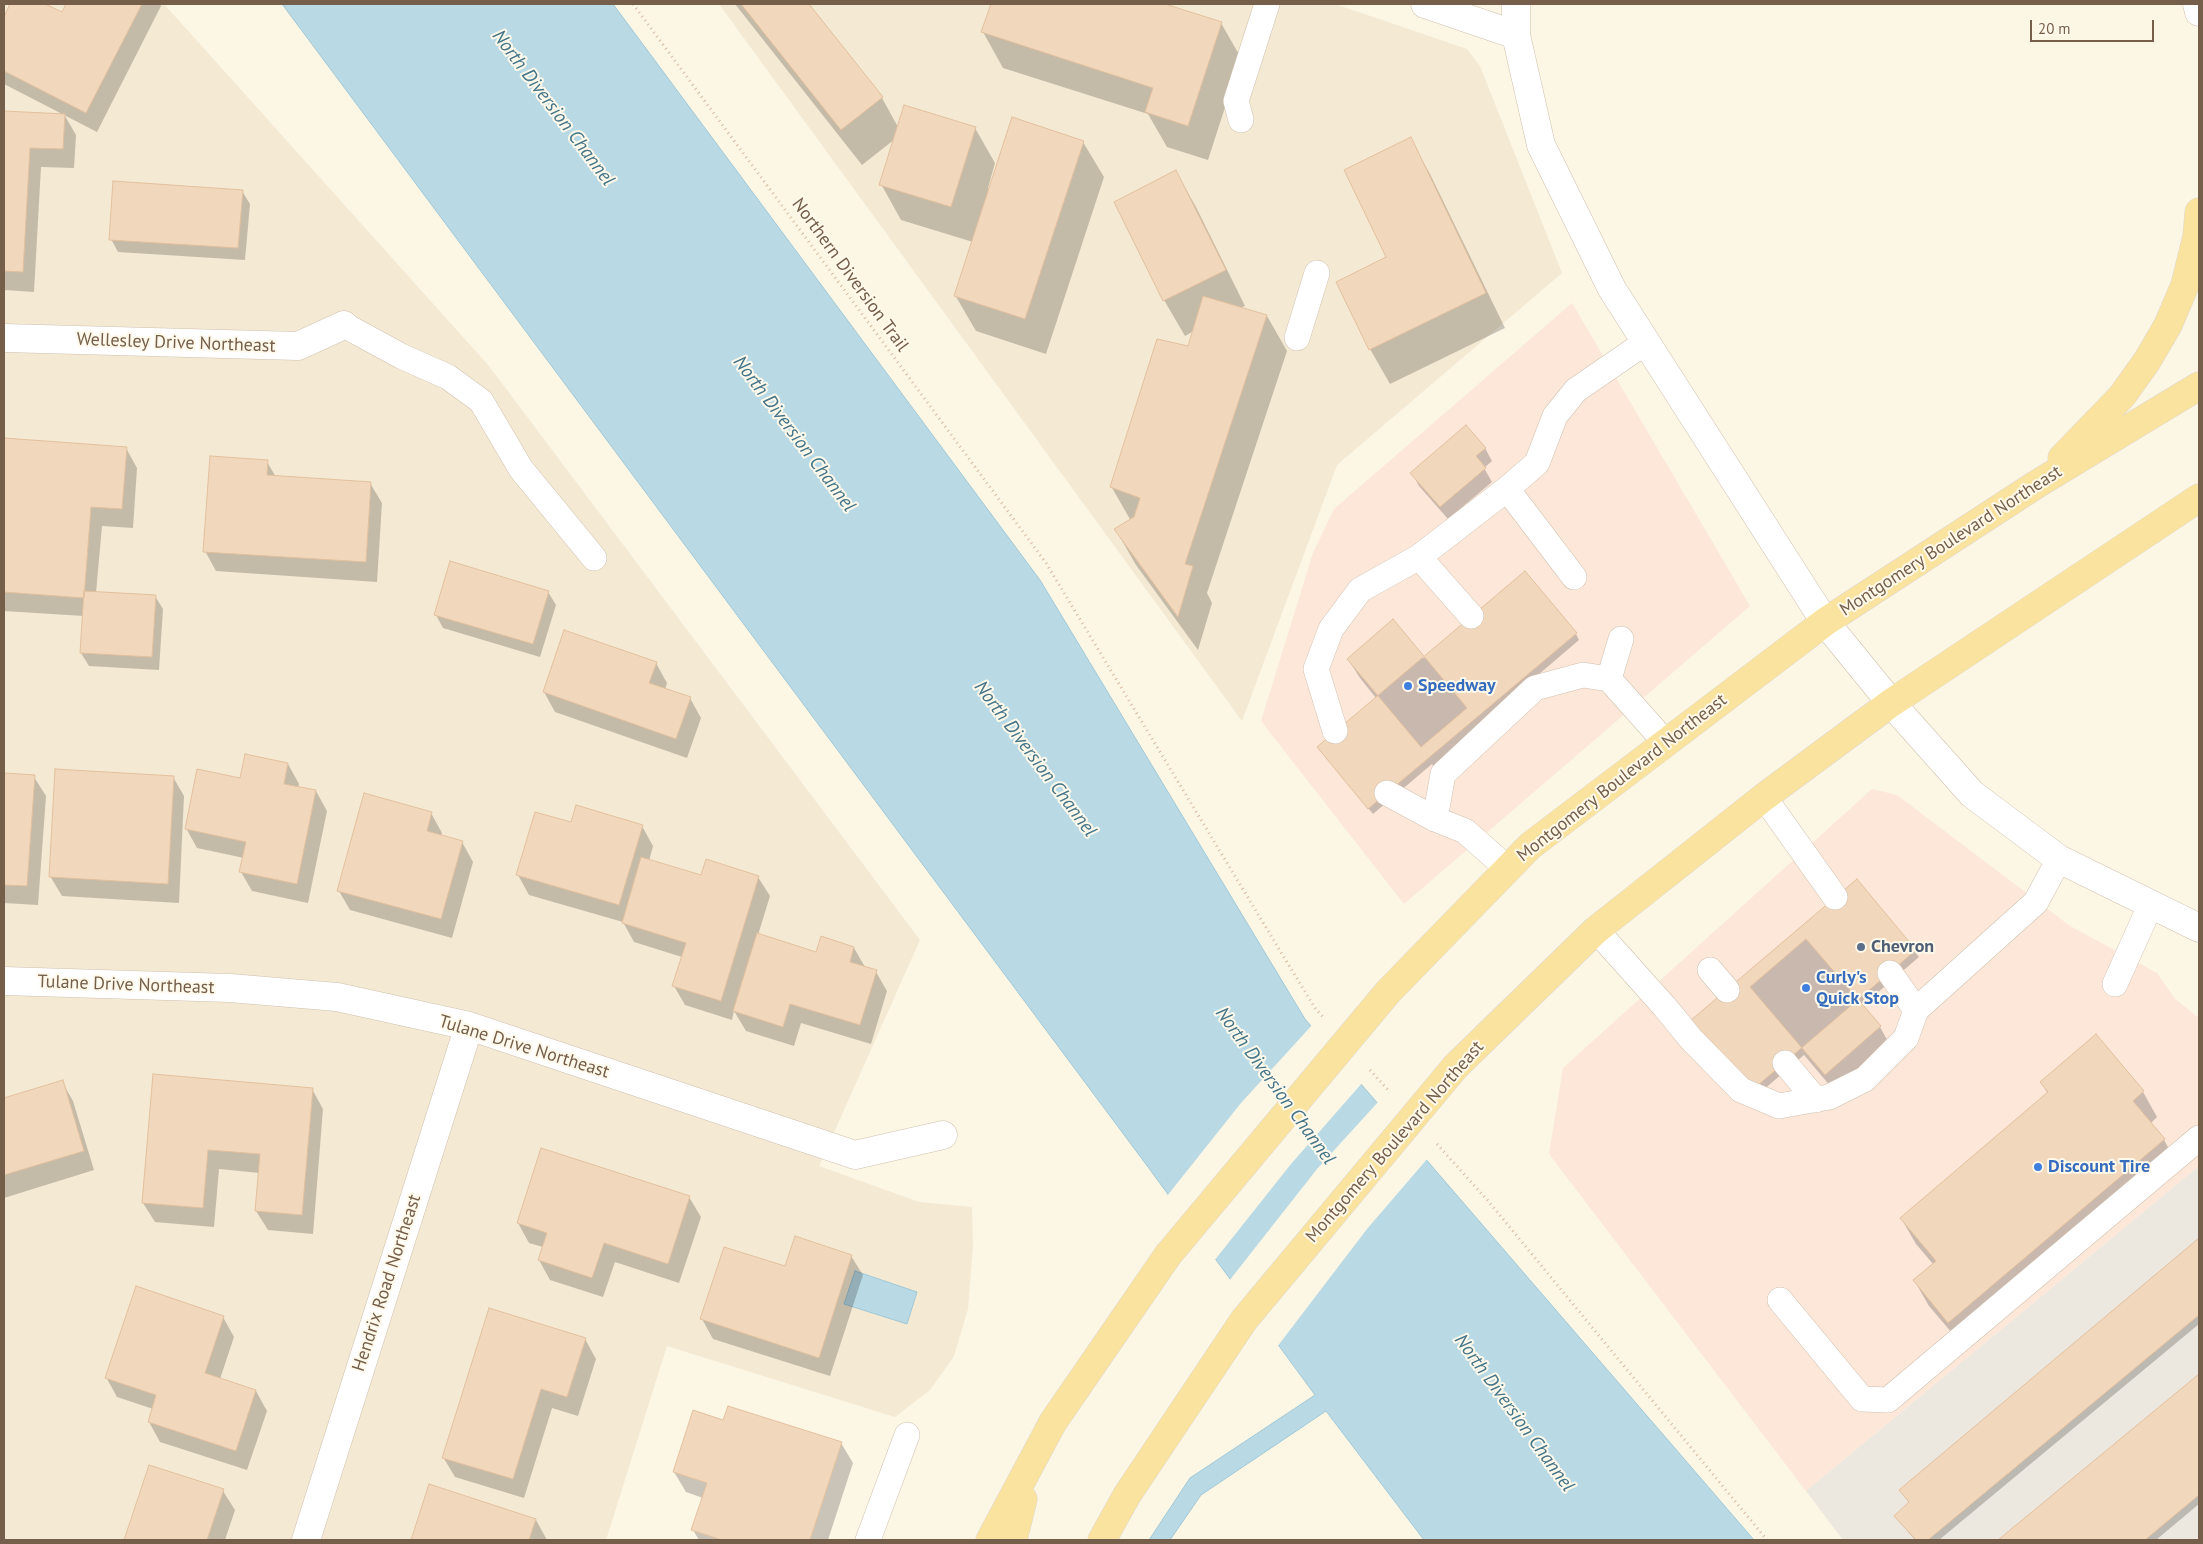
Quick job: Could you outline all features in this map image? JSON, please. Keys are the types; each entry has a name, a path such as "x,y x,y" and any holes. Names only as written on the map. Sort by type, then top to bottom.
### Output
{"main road":[{"path":"2037,484 2122,396 2147,361 2168,325 2185,285 2197,236 2199,212"},
{"name":"Montgomery Boulevard Northeast","path":"990,1540 1053,1422 1168,1254 1388,992 1530,846 1825,622 2037,484 2199,386"},
{"name":"Montgomery Boulevard Northeast","path":"1102,1540 1127,1495 1244,1320 1456,1066 1596,930 1764,797 1891,703 2199,498"},
{"path":"1013,1540 1034,1456"}],"street":[{"path":"1425,4 1516,35"},
{"path":"1516,4 1516,35 1542,145 1612,289 1825,622 1891,703 1972,794 2059,859 2199,928"},
{"path":"2197,4 2199,12"},
{"name":"Wellesley Drive Northeast","path":"4,338 298,346 344,325"},
{"name":"Tulane Drive Northeast","path":"4,982 230,988 337,997 469,1026 855,1155 943,1135"},
{"name":"Hendrix Road Northeast","path":"306,1540 469,1026"}],"lane":[{"path":"1241,120 1236,101 1267,4"},
{"path":"1297,338 1317,272"},
{"path":"344,325 401,356 448,377 482,401 521,469 594,558"},
{"path":"1335,732 1316,669 1331,629 1360,590 1419,557 1507,489 1537,463 1555,416 1576,390 1646,342"},
{"path":"1507,489 1574,577"},
{"path":"1419,557 1471,616"},
{"path":"1610,679 1621,639"},
{"path":"1435,819 1443,774 1530,683 1583,675 1610,679 1666,743"},
{"path":"1387,793 1435,819 1465,831 1507,868"},
{"path":"1764,797 1835,897"},
{"path":"1596,930 1691,1039 1741,1090 1779,1106 1829,1097 1864,1079 1906,1038 1916,1010 2036,902 2059,859"},
{"path":"2115,984 2150,904"},
{"path":"1710,970 1727,990"},
{"path":"1890,973 1916,1010"},
{"path":"1785,1062 1816,1100"},
{"path":"1780,1300 1862,1398 1888,1400 2199,1138"},
{"path":"868,1540 907,1435"}],"path":[{"name":"Northern Diversion Trail","path":"633,4 1046,563"},
{"path":"1754,1523 1767,1540"}],"shaded area":[{"path":"4,4 164,4 489,366 920,940 819,1166 919,1202 972,1207 973,1244 968,1309 954,1356 930,1390 895,1417 667,1346 606,1540 4,1540"},
{"path":"719,4 1335,4 1467,49 1480,66 1562,273 1337,465 1242,721"},
{"path":"1572,303 1750,606 1404,904 1261,721 1313,553 1334,509"},
{"path":"1872,789 1897,795 2070,926 2157,973 2175,999 2199,1018 2199,1166 1806,1491 1549,1154 1563,1068"},
{"path":"2199,1166 2199,1540 1843,1540 1806,1491"}],"water":[{"name":"North Diversion Channel","path":"282,4 613,4 1040,580 1305,1019 1754,1540 1424,1540 1326,1411 1201,1495 1170,1540 1149,1540 1190,1478 1315,1395 1148,1167"},
{"path":"855,1271 917,1292 907,1324 844,1304"}],"pier":[{"path":"1313,1024 1363,1082 1291,1164 1214,1261 1167,1196 1241,1103"},
{"path":"1379,1101 1428,1158 1367,1229 1277,1347 1229,1281 1317,1169"}],"building":[{"path":"10,4 45,4 62,12 66,4 142,4 86,113 4,71 4,17"},
{"path":"741,4 809,4 883,97 841,130"},
{"path":"991,4 1165,4 1222,22 1188,126 1145,112 1153,88 981,32"},
{"path":"904,105 976,127 951,207 879,185"},
{"path":"4,111 65,114 63,149 30,148 23,272 4,271"},
{"path":"1012,117 1084,141 1025,319 954,296"},
{"path":"1411,137 1486,293 1369,350 1336,282 1386,257 1344,170"},
{"path":"1176,170 1226,270 1163,301 1114,202"},
{"path":"113,181 243,190 238,248 109,240"},
{"path":"1203,296 1267,315 1185,564 1193,566 1178,617 1114,529 1134,517 1140,498 1110,487 1157,339 1188,346"},
{"path":"1466,425 1486,448 1476,456 1486,468 1440,507 1410,473"},
{"path":"4,438 127,447 122,509 91,507 84,598 4,592"},
{"path":"210,456 268,460 267,475 371,482 366,562 203,552"},
{"path":"450,561 549,591 533,644 434,615"},
{"path":"1525,571 1577,633 1368,809 1317,747"},
{"path":"84,591 156,595 152,657 80,653"},
{"path":"1393,619 1467,708 1421,747 1347,659"},
{"path":"564,630 657,662 649,683 691,697 676,739 543,692"},
{"path":"245,754 288,763 284,784 316,790 297,884 239,872 246,842 185,829 197,769 240,778"},
{"path":"55,769 174,776 168,884 49,877"},
{"path":"4,773 35,775 27,886 4,885"},
{"path":"364,793 432,812 427,831 463,841 441,919 337,891"},
{"path":"576,805 643,825 619,905 516,875 535,812 571,822"},
{"path":"641,857 701,875 706,859 759,876 721,1001 672,986 686,943 622,923"},
{"path":"1857,879 1916,950 1750,1092 1690,1021"},
{"path":"757,933 816,952 821,936 854,947 850,962 877,970 860,1025 790,1004 783,1027 733,1011"},
{"path":"1806,939 1881,1026 1825,1075 1750,987"},
{"path":"2096,1034 2144,1091 2133,1101 2165,1139 1948,1323 1913,1280 1936,1261 1900,1218 2048,1092 2040,1082"},
{"path":"153,1074 313,1088 302,1215 255,1211 260,1154 208,1150 203,1208 142,1203"},
{"path":"63,1080 84,1151 4,1175 4,1098"},
{"path":"541,1148 690,1196 668,1264 604,1243 592,1278 538,1260 547,1233 517,1223"},
{"path":"795,1236 852,1255 819,1358 700,1319 724,1247 785,1266"},
{"path":"2199,1238 2199,1315 1928,1540 1916,1540 1894,1516 1909,1502 1899,1490"},
{"path":"136,1286 224,1316 205,1373 256,1390 236,1451 148,1422 156,1395 105,1378"},
{"path":"489,1308 586,1338 567,1397 541,1389 513,1479 442,1458"},
{"path":"2199,1374 2199,1495 2145,1540 1998,1540"},
{"path":"728,1406 842,1442 810,1540 722,1540 691,1530 707,1483 673,1472 693,1410 723,1420"},
{"path":"149,1465 224,1489 207,1540 124,1540"},
{"path":"429,1484 536,1519 529,1540 411,1540"}],"place":[{"name":"Speedway","path":"1408,686"},
{"name":"Chevron","path":"1861,947"},
{"name":"Curly's Quick Stop","path":"1806,988"},
{"name":"Discount Tire","path":"2038,1167"}]}
